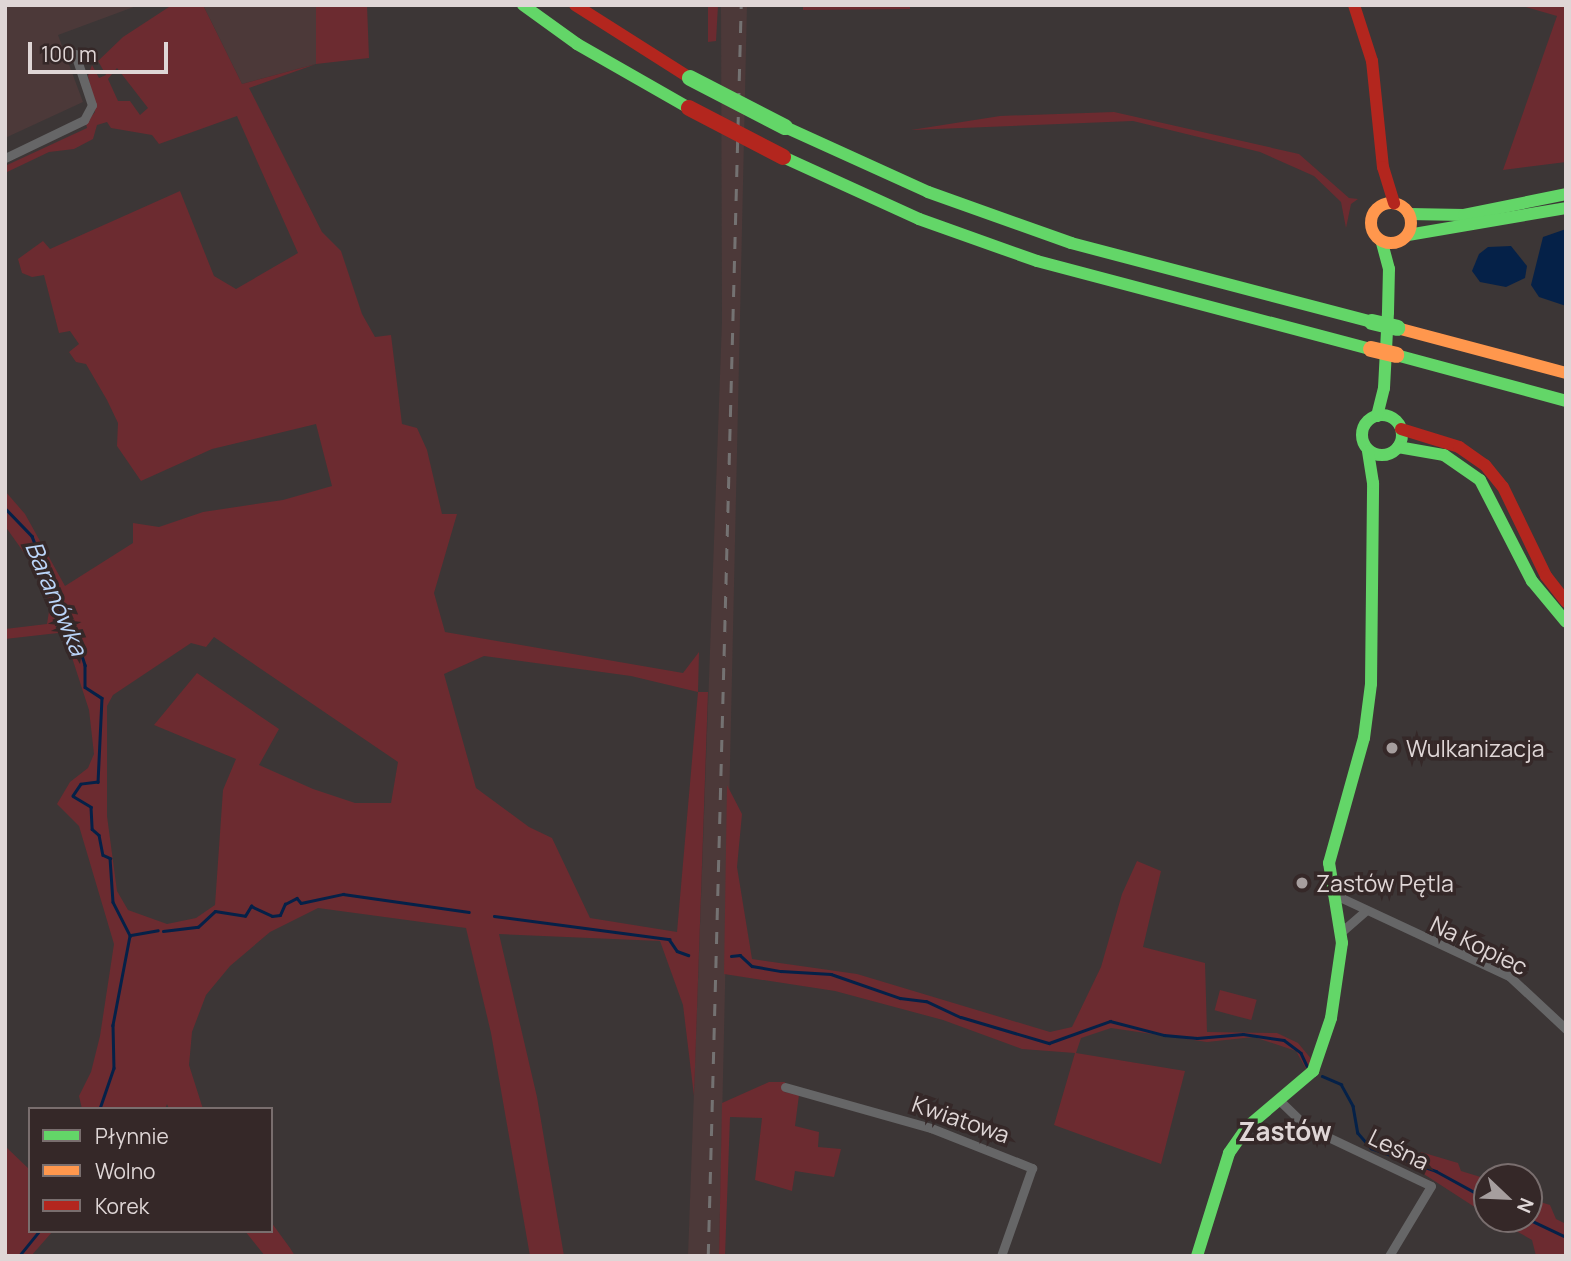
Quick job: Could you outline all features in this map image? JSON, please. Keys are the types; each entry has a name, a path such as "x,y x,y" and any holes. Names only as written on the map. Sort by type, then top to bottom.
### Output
{"main road":[{"path":"523,5 577,44 689,108 783,157 919,219 1037,261 1566,401"},
{"path":"575,5 690,78 785,127 928,191 1058,239 1566,373"},
{"path":"1354,5 1378,93 1383,167 1394,203 1409,214 1464,215 1566,194"},
{"path":"1383,167 1376,208 1370,224 1396,240 1566,208"},
{"path":"1376,208 1394,203"},
{"path":"1197,1256 1229,1153 1247,1127 1307,1079 1322,1053 1342,955 1340,933 1330,893 1329,863 1369,713 1373,483 1362,431 1382,416 1389,269 1396,240 1409,214"},
{"path":"1382,416 1401,429 1460,447 1486,465 1503,487 1546,576 1566,602"},
{"path":"1373,483 1401,429"},
{"path":"1368,451 1444,455 1480,480 1538,591 1566,622"}],"street":[{"path":"5,158 84,120 92,105 75,54"},
{"name":"Na Kopiec","path":"1330,893 1509,976 1566,1029"},
{"path":"1340,933 1365,911"},
{"name":"Kwiatowa","path":"785,1087 894,1116 1032,1168 1001,1256"},
{"name":"Leśna","path":"1280,1101 1307,1127 1430,1186 1389,1256"}],"shaded area":[{"path":"5,5 139,5 58,35 83,102 5,138"},
{"path":"172,5 203,5 242,84 316,64 249,88 322,232 341,251 362,314 375,337 391,335 402,424 417,428 427,450 442,514 457,514 434,593 445,632 683,673 699,652 698,692 708,692 694,1096 683,1005 660,941 499,934 537,1097 564,1256 530,1256 491,1033 466,928 318,908 270,932 230,966 206,995 192,1032 189,1065 202,1107 168,1107 167,1104 166,1107 82,1107 79,1096 91,1072 100,1036 114,944 79,826 57,804 70,782 88,768 94,754 89,710 66,639 58,633 5,639 5,629 47,624 50,605 37,571 5,526 5,491 25,514 65,586 133,543 133,523 159,527 203,512 283,500 332,486 316,424 212,449 141,481 117,446 118,423 86,364 76,362 69,352 79,344 70,331 59,333 44,275 32,277 22,273 18,259 43,241 50,249 180,191 214,276 236,289 298,253 237,116 159,144 152,135 111,128 107,122 97,125 93,139 74,149 49,152 5,173 5,166 87,128 86,123 95,112 88,76 92,65 99,78 106,75 98,61 123,37","holes":["117,68 148,108 140,115 130,101 118,101 108,79","214,637 398,762 391,803 355,803 313,789 259,765 279,729 197,673 154,725 236,759 223,790 215,905 196,918 167,924 128,910 117,891 107,816 107,706 113,695 191,643 206,647","484,656 631,676 698,692 677,932 590,918 552,838 529,827 476,788 444,674"]},
{"path":"203,5 316,5 316,64 242,84"},
{"path":"316,5 367,5 369,58 316,64"},
{"path":"708,5 718,5 716,41 708,42"},
{"path":"721,5 747,5 719,1256 688,1256 722,321"},
{"path":"803,5 910,5 910,9 803,10"},
{"path":"1519,5 1566,5 1566,162 1503,170 1557,16"},
{"path":"1114,112 1299,154 1349,198 1358,199 1351,204 1346,228 1341,202 1314,176 1260,152 1133,121 911,130 1000,116"},
{"path":"727,785 742,814 737,867 752,959 857,974 1050,1032 1072,1027 1101,967 1122,894 1137,861 1161,871 1143,947 1205,963 1207,1032 1277,1033 1298,1043 1313,1061 1306,1069 1296,1051 1254,1037 1207,1042 1111,1028 1081,1038 1076,1053 1185,1071 1161,1164 1054,1125 1075,1053 1022,1049 943,1020 835,991 724,974"},
{"path":"1220,990 1257,1000 1251,1020 1215,1010"},
{"path":"769,1082 785,1082 784,1092 799,1095 795,1126 819,1132 818,1147 841,1149 834,1177 795,1171 792,1191 755,1180 762,1118 730,1117 725,1256 719,1256 722,1103"},
{"path":"5,1146 28,1168 28,1233 51,1233 31,1256 5,1256"},
{"path":"1421,1152 1458,1163 1461,1171 1473,1175 1473,1206 1416,1169"},
{"path":"1543,1203 1550,1205 1556,1219 1566,1224 1566,1256 1536,1256 1532,1240 1520,1233 1543,1233"},
{"path":"273,1225 295,1256 265,1256 247,1233 273,1233"}],"water":[{"path":"1566,229 1566,306 1539,297 1531,285 1543,237"},
{"path":"1511,246 1527,266 1525,278 1506,287 1480,282 1472,271 1479,254 1488,247"}],"waterway":[{"name":"Baranówka","path":"5,508 32,536 42,562 50,570 57,604 75,634 85,665 85,687 102,698 98,782 81,784 73,796 91,807 92,829 99,835 103,855 110,858 113,902 130,936 113,1025 114,1068 101,1107"},
{"path":"163,931 198,927 215,911 245,916 251,906 272,916 280,915 285,904 297,898 301,903 343,894 469,912"},
{"path":"494,916 669,939 677,951 688,955"},
{"path":"131,935 158,930"},
{"path":"731,956 740,955 752,966 831,974 900,998 926,1001 961,1017 1049,1043 1110,1021 1164,1035 1197,1038 1243,1034 1284,1040 1301,1053 1307,1066"},
{"path":"1322,1076 1341,1084 1353,1106 1358,1133 1371,1148 1436,1171 1473,1191"},
{"path":"1543,1226 1566,1237"},
{"name":"Baranówka","path":"19,1256 37,1233"}],"railway":[{"path":"708,1256 741,5"}],"traffic: fast":[{"path":"523,5 577,44 689,108"},
{"path":"690,78 785,127"},
{"path":"785,127 928,192 1071,243 1372,322"},
{"path":"783,157 919,219 1037,261 1371,349"},
{"path":"1409,214 1464,215 1566,194"},
{"path":"1408,235 1566,208"},
{"path":"1377,416 1384,388 1388,312 1389,269 1382,242"},
{"path":"1372,322 1397,328"},
{"path":"1396,355 1566,401"},
{"path":"1382,415 1396,421 1402,435 1396,449 1382,455 1368,449 1362,435 1368,421 1382,415"},
{"path":"1398,447 1444,455 1480,480 1532,581 1566,622"},
{"path":"1197,1256 1229,1153 1247,1127 1313,1071 1331,1018 1342,943 1329,863 1364,738 1371,684 1373,483 1368,451"}],"traffic: slow":[{"path":"1391,203 1399,204 1405,209 1410,215 1411,223 1410,231 1405,237 1399,242 1391,243 1383,242 1377,237 1372,231 1371,223 1372,215 1377,209 1383,204 1391,203"},
{"path":"1397,328 1566,373"},
{"path":"1371,349 1396,355"}],"traffic: jam":[{"path":"575,5 690,78"},
{"path":"1354,5 1372,61 1383,167 1394,203"},
{"path":"689,108 783,157"},
{"path":"1401,429 1459,447 1485,465 1503,487 1546,576 1566,602"}],"place":[{"name":"Wulkanizacja","path":"1392,748"},
{"name":"Zastów Pętla","path":"1302,883"}],"district":[{"name":"Zastów","path":"1285,1132"}]}
